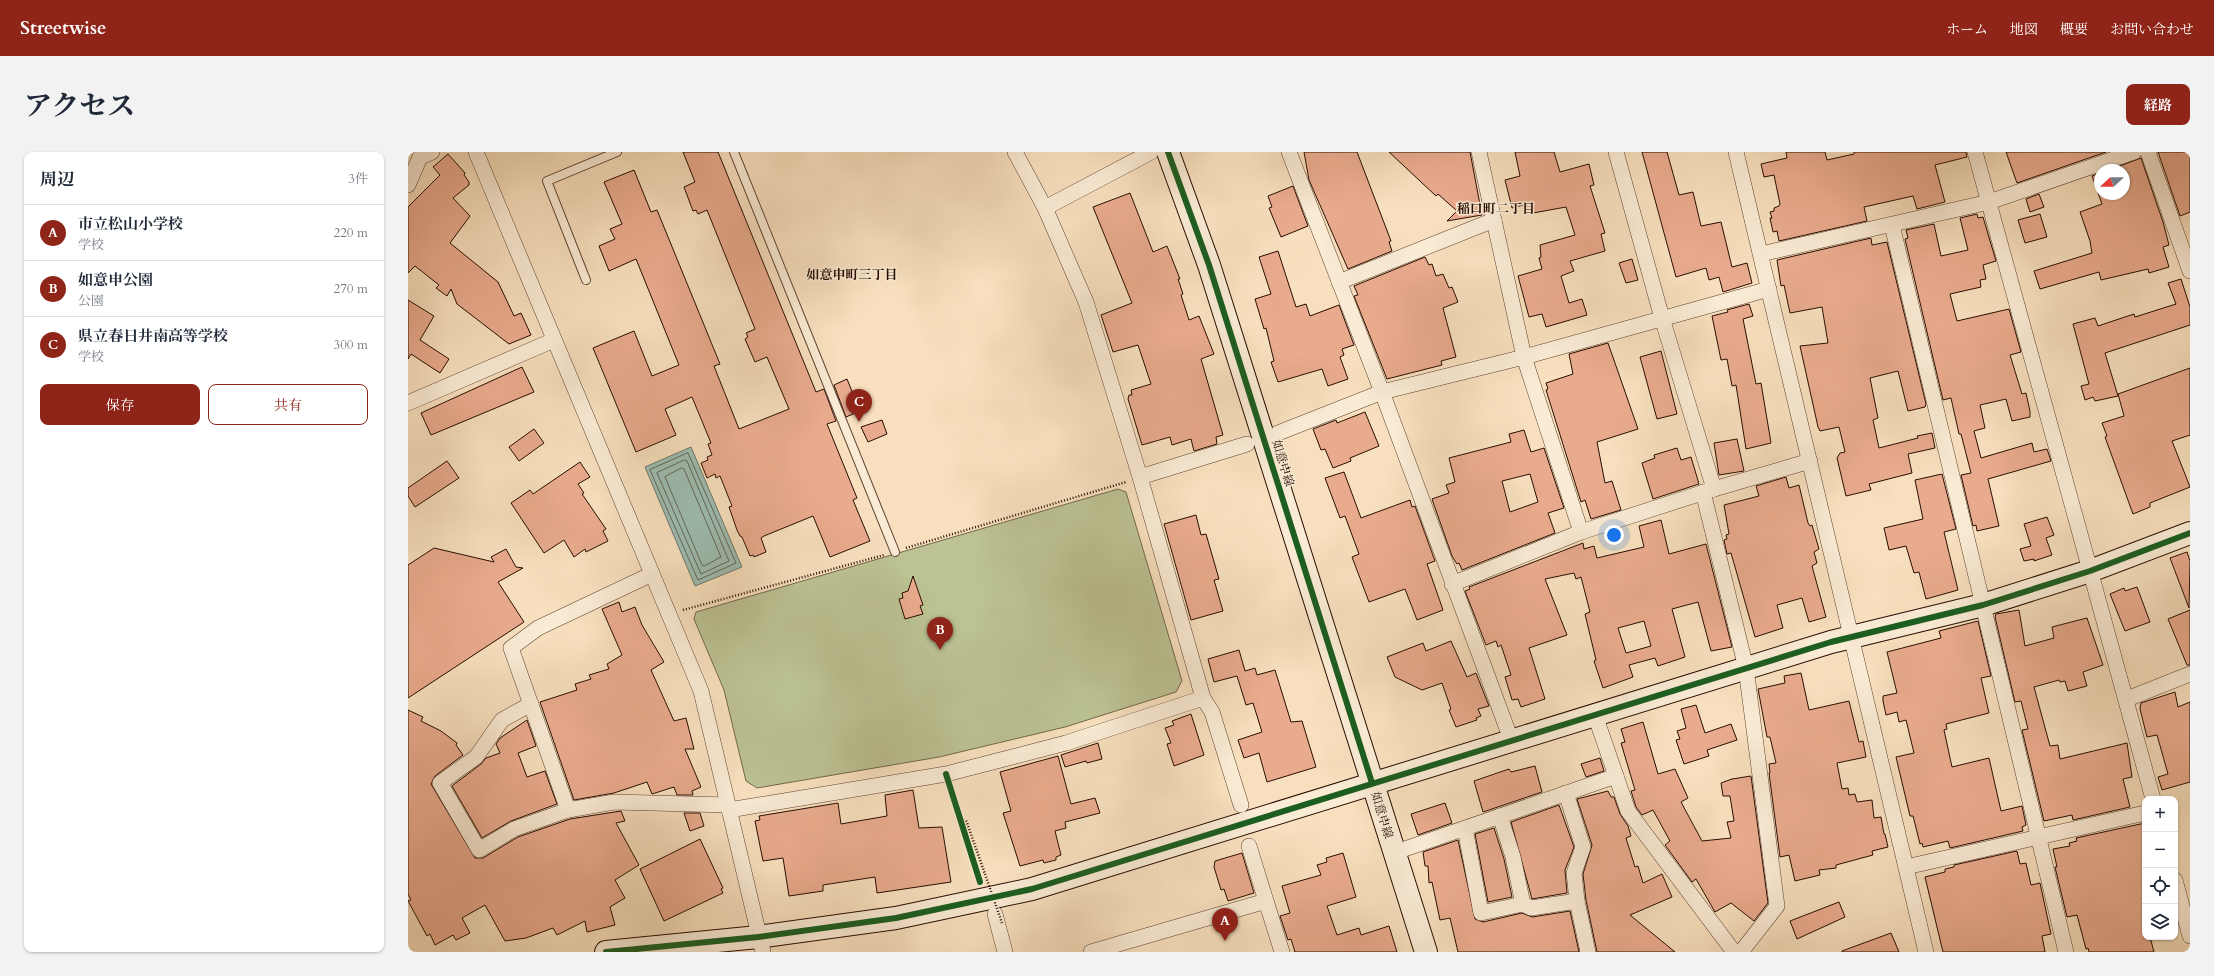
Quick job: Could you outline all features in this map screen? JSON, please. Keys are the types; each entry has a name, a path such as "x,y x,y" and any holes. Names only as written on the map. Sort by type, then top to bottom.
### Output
{"street":[{"path":"408,185 420,157 432,152"},
{"path":"476,152 701,691 760,944"},
{"path":"1015,152 1045,208 1086,302 1140,477 1203,698 1212,712 1241,805"},
{"path":"1045,208 1151,152"},
{"name":"如意申線","path":"1168,152 1210,265 1393,853 1426,952"},
{"path":"1289,152 1382,392 1452,584 1512,742"},
{"path":"1479,152 1524,357 1581,532"},
{"path":"1616,152 1709,491 1746,668 1777,906 1741,952"},
{"path":"1736,152 1926,952"},
{"path":"1975,152 2090,571 2127,699 2152,796"},
{"path":"1760,254 1989,202 2134,152"},
{"path":"2148,152 2190,271"},
{"path":"1339,282 1494,220"},
{"path":"1892,225 2066,952"},
{"path":"1278,433 1382,392 1524,357 1769,289"},
{"path":"408,403 554,340"},
{"path":"1140,477 1247,444"},
{"path":"1452,584 1581,532 1709,491 1810,461"},
{"path":"606,952 760,944 896,918 1032,889 1244,825 1372,783 1512,742 1851,636 1984,605 2090,571 2190,533"},
{"path":"568,810 511,648 538,628 652,574"},
{"path":"2127,699 2190,674"},
{"path":"531,704 502,720 476,757 440,783 479,850 514,829 568,810 614,802 729,808 946,774 1066,743 1203,698"},
{"path":"1595,715 1628,811 1734,952"},
{"path":"1393,853 1616,776"},
{"path":"1566,794 1583,846 1574,873 1577,902 1588,952"},
{"path":"1906,867 2142,814"},
{"path":"1500,816 1513,857 1523,904"},
{"path":"1465,828 1481,913 1523,904 1531,908 1577,902"},
{"path":"1248,846 1282,952"},
{"path":"2178,891 2190,936"},
{"path":"1091,952 1266,901"},
{"path":"998,919 1005,952"}],"lane":[{"path":"586,280 547,181 617,152"},
{"path":"734,152 895,552"}],"path":[{"path":"946,774 980,882"},
{"path":"961,822 966,820 985,874 998,919"}],"green space":[{"path":"1118,489 1126,492 1182,681 1176,692 1065,727 939,757 757,788 746,781 724,690 694,619 696,612"}],"water":[{"path":"691,447 742,567 695,586 645,467"}],"building":[{"path":"683,152 718,152 816,392 824,389 836,421 827,424 857,498 853,500 870,541 830,557 813,516 764,536 761,538 766,552 754,557 753,555 750,556 742,537 737,530 729,507 732,506 720,476 716,478 715,474 707,478 701,463 708,460 707,457 712,455 708,444 711,443 692,397 665,409 676,435 636,452 593,348 634,331 652,376 679,365 636,259 609,271 599,246 615,239 610,229 622,224 604,182 634,170 651,212 657,210 720,364 714,366 739,429 789,409 767,357 755,362 745,339 748,337 746,333 755,329 707,210 698,214 696,210 693,211 684,187 695,182"},
{"path":"1304,152 1357,152 1391,241 1389,242 1392,251 1348,269 1309,180"},
{"path":"1389,152 1470,152 1482,215 1447,221 1457,211 1438,194 1436,196"},
{"path":"1515,152 1554,152 1560,172 1589,164 1594,185 1590,186 1605,233 1601,234 1605,251 1570,261 1574,271 1561,276 1569,303 1582,299 1587,315 1546,327 1542,314 1529,317 1518,276 1542,269 1539,258 1541,257 1540,245 1575,235 1566,207 1533,213 1531,203 1512,208 1505,180 1520,176"},
{"path":"1642,152 1667,152 1679,195 1693,192 1701,226 1721,222 1732,267 1747,263 1752,283 1723,292 1719,277 1709,280 1706,268 1676,277"},
{"path":"1786,152 1825,152 1827,160 1854,154 1854,152 1966,152 1967,157 1935,165 1945,202 1917,209 1913,196 1864,207 1867,221 1779,241 1777,231 1773,232 1770,218 1772,218 1770,212 1774,211 1774,208 1780,204 1774,175 1764,177 1761,164 1787,158"},
{"path":"2006,152 2106,152 2017,183"},
{"path":"2158,152 2190,152 2190,212 2180,216"},
{"path":"448,154 465,173 464,175 469,182 469,185 453,198 470,216 450,243 498,282 514,316 521,313 531,335 509,344 457,304 451,289 447,296 436,288 439,285 415,266 408,273 408,207 440,175 433,167"},
{"path":"2141,158 2163,222 2169,245 2163,247 2169,267 2149,273 2148,269 2101,280 2099,272 2040,289 2034,271 2092,253 2090,241 2080,212 2102,204 2101,200 2130,200 2130,164 2125,164"},
{"path":"1293,186 1308,226 1281,237 1269,208 1272,207 1268,196"},
{"path":"1130,193 1153,252 1167,246 1180,279 1178,279 1183,294 1181,295 1189,320 1199,316 1214,354 1201,359 1223,435 1216,437 1217,444 1194,451 1191,439 1172,445 1170,437 1142,445 1128,399 1129,395 1132,395 1131,390 1151,384 1138,345 1113,352 1101,315 1132,303 1093,207"},
{"path":"2039,194 2044,207 2030,212 2026,199"},
{"path":"1977,214 1978,218 1983,217 1996,261 1983,265 1986,279 1980,280 1981,287 1950,294 1957,321 2009,309 2021,352 2010,355 2022,394 2026,393 2030,411 2030,417 2012,421 2006,399 1980,405 1985,428 1974,431 1981,458 2032,443 2034,452 2047,449 2051,461 1988,479 1999,526 1977,531 1976,525 1973,526 1961,475 1971,473 1961,434 1959,434 1951,398 1943,400 1905,239 1908,238 1906,230 1934,224 1941,256 1968,250 1960,218"},
{"path":"2040,214 2047,237 2025,243 2018,220"},
{"path":"1871,238 1872,245 1887,242 1926,404 1925,407 1908,411 1898,371 1870,378 1878,418 1873,420 1879,448 1932,433 1935,448 1908,454 1912,473 1869,484 1871,490 1846,496 1837,458 1840,453 1845,452 1839,427 1820,431 1818,427 1800,346 1828,343 1822,307 1790,313 1784,285 1781,286 1777,260"},
{"path":"1278,251 1296,307 1306,304 1310,316 1339,305 1354,345 1342,349 1344,355 1340,357 1348,379 1328,386 1322,369 1278,382 1271,362 1274,361 1266,328 1264,329 1255,299 1271,294 1259,257"},
{"path":"1425,257 1429,265 1432,264 1436,276 1443,274 1449,288 1452,287 1458,302 1443,308 1456,357 1441,361 1442,365 1387,379 1354,296 1358,295 1354,286"},
{"path":"1632,259 1638,280 1626,283 1619,263"},
{"path":"2181,279 2190,307 2190,325 2105,353 2118,396 2095,401 2093,397 2085,400 2081,386 2089,384 2073,324 2095,318 2098,326 2134,314 2135,317 2176,304 2168,283"},
{"path":"408,300 434,316 420,340 449,359 440,373 411,354 408,359"},
{"path":"1749,304 1753,316 1743,319 1756,384 1761,383 1771,443 1746,449 1736,385 1732,386 1727,359 1721,360 1712,316"},
{"path":"1608,343 1638,429 1597,442 1605,483 1612,481 1621,510 1591,519 1585,500 1581,502 1546,390 1548,389 1546,383 1573,374 1569,354"},
{"path":"1661,351 1677,414 1657,419 1640,357"},
{"path":"522,367 534,392 431,435 421,413"},
{"path":"2190,368 2190,435 2172,441 2190,487 2150,503 2150,507 2133,514 2105,437 2107,436 2102,423 2124,416 2118,394"},
{"path":"847,379 860,411 846,417 834,385"},
{"path":"1365,412 1379,446 1350,458 1351,461 1333,468 1325,449 1321,450 1313,429 1336,420 1337,423"},
{"path":"882,420 887,434 868,442 861,427"},
{"path":"534,429 544,443 519,461 509,447"},
{"path":"1524,430 1531,452 1544,448 1564,508 1548,513 1555,533 1462,570 1459,563 1457,564 1452,556 1432,499 1449,493 1446,485 1455,482 1449,458 1511,442 1509,434","holes":["1530,474 1538,502 1510,512 1502,481"]},
{"path":"1737,439 1744,471 1719,475 1714,443"},
{"path":"1677,448 1681,460 1691,457 1699,484 1653,499 1642,463 1655,458 1654,455"},
{"path":"447,461 459,478 415,507 408,496 408,488"},
{"path":"580,462 590,477 578,484 584,493 582,494 606,529 603,531 608,541 586,552 585,549 574,557 564,540 544,553 511,503 530,490 533,494"},
{"path":"1344,472 1361,518 1410,500 1412,507 1415,506 1435,561 1427,564 1443,610 1417,620 1405,589 1369,602 1352,557 1359,554 1345,516 1340,518 1325,478"},
{"path":"1942,474 1956,529 1944,532 1958,590 1926,599 1919,572 1914,573 1906,546 1889,550 1884,528 1923,519 1915,480"},
{"path":"1786,477 1789,488 1799,485 1808,523 1810,526 1812,525 1819,549 1814,552 1817,563 1812,566 1826,617 1809,622 1802,598 1777,605 1783,628 1755,637 1731,553 1727,554 1724,540 1727,539 1726,535 1729,534 1724,505 1759,496 1756,486"},
{"path":"1196,515 1201,535 1206,534 1219,579 1214,580 1223,611 1191,620 1164,524"},
{"path":"2047,517 2054,535 2046,538 2052,555 2034,561 2034,559 2024,561 2020,549 2031,546 2024,524"},
{"path":"1661,520 1669,554 1706,544 1732,647 1711,651 1698,602 1672,609 1685,657 1658,666 1655,658 1629,665 1633,677 1603,688 1594,661 1596,660 1585,614 1590,612 1581,577 1576,579 1574,573 1545,579 1567,635 1529,648 1545,699 1521,707 1518,699 1512,700 1505,677 1511,675 1501,645 1498,647 1496,641 1486,645 1465,591 1470,589 1469,587 1583,543 1584,549 1594,546 1597,558 1644,547 1639,526","holes":["1644,621 1651,646 1626,653 1618,628"]},
{"path":"434,548 494,562 491,557 506,549 516,567 523,568 498,582 524,622 408,698 408,565"},
{"path":"2187,552 2190,561 2189,608 2170,558"},
{"path":"913,576 923,605 920,606 923,614 905,619 899,599 903,598 902,593 908,591"},
{"path":"2137,587 2150,622 2125,631 2110,594 2124,588 2125,591"},
{"path":"619,602 622,612 635,607 642,625 664,662 651,670 674,721 686,718 694,749 685,749 701,787 692,791 693,795 677,795 674,787 652,794 647,782 614,793 574,800 540,702 577,690 575,684 591,679 589,675 609,669 607,664 622,655 602,609"},
{"path":"2019,610 2025,646 2054,638 2052,627 2087,618 2103,665 2083,672 2087,686 2068,691 2065,681 2060,682 2059,680 2034,687 2050,746 2058,745 2060,759 2127,743 2132,777 2123,779 2130,807 2073,820 2072,815 2044,821 2022,730 2028,729 2021,701 2015,702 1995,617 1996,614"},
{"path":"2190,610 2190,665 2187,665 2168,619"},
{"path":"1978,621 1991,676 1981,678 1989,713 1946,724 1947,729 1944,730 1952,767 1989,758 2001,811 2022,806 2026,825 2022,827 2023,831 1950,848 1948,841 1923,847 1922,843 1920,844 1913,816 1910,816 1896,757 1914,753 1906,720 1899,722 1897,712 1886,715 1883,701 1883,696 1897,693 1887,652 1941,638 1939,631"},
{"path":"1451,641 1467,677 1476,673 1489,706 1478,709 1481,716 1476,718 1477,720 1456,727 1449,710 1451,709 1442,683 1422,690 1395,677 1387,657 1423,643 1426,651"},
{"path":"1239,650 1245,671 1255,668 1257,675 1275,670 1291,722 1302,721 1316,767 1267,782 1259,753 1244,758 1238,740 1262,732 1253,703 1246,705 1237,676 1214,682 1208,659"},
{"path":"1801,673 1809,710 1849,701 1859,742 1863,741 1866,757 1837,763 1842,789 1848,788 1849,795 1855,794 1857,802 1872,800 1874,818 1881,817 1888,847 1872,851 1873,855 1836,865 1836,868 1819,870 1820,875 1795,881 1789,855 1780,857 1769,773 1769,764 1776,763 1770,737 1767,737 1758,689 1785,683 1784,676"},
{"path":"2175,692 2178,707 2190,702 2190,782 2162,790 2158,777 2168,774 2157,735 2147,737 2140,709 2141,703"},
{"path":"1696,705 1705,733 1731,724 1737,740 1707,750 1709,756 1684,764 1676,740 1680,739 1677,731 1686,728 1681,709"},
{"path":"408,710 423,717 421,721 441,731 457,743 456,745 463,755 435,776 431,784 475,858 483,858 518,837 570,819 621,811 625,821 616,823 639,865 615,880 625,898 610,907 615,925 587,932 585,921 557,935 553,928 526,938 505,941 485,905 462,918 470,933 456,940 453,935 435,945 430,934 427,936 408,901 411,900 408,894"},
{"path":"1191,714 1204,755 1174,766 1167,744 1171,743 1165,728 1174,725 1172,721"},
{"path":"527,720 536,746 518,753 527,777 545,771 557,804 511,821 482,838 452,786 481,764 486,758 500,753 496,744 500,738"},
{"path":"1643,722 1658,774 1675,769 1688,798 1681,802 1702,841 1731,838 1727,822 1734,821 1730,796 1723,796 1721,783 1732,779 1751,776 1768,903 1754,921 1731,903 1715,912 1696,879 1692,882 1665,845 1670,841 1653,810 1642,815 1636,807 1631,791 1635,790 1621,743 1625,742 1621,729"},
{"path":"1098,743 1102,759 1087,763 1086,761 1065,767 1061,755"},
{"path":"1058,756 1071,804 1095,798 1100,813 1065,822 1066,828 1055,831 1061,855 1056,857 1056,860 1044,863 1043,860 1020,866 1003,813 1011,811 1000,772"},
{"path":"1600,758 1604,771 1586,777 1581,764"},
{"path":"1535,766 1542,792 1483,812 1474,781 1509,769 1511,772"},
{"path":"913,790 919,828 942,827 951,882 877,893 875,877 823,885 823,891 789,896 783,858 763,861 755,821 760,820 759,816 838,803 841,824 887,816 885,795"},
{"path":"1608,791 1611,797 1614,797 1620,814 1628,826 1631,836 1626,838 1635,867 1638,866 1643,883 1662,874 1672,897 1630,915 1675,952 1597,952 1586,900 1583,874 1592,845 1577,799"},
{"path":"1445,803 1452,823 1418,835 1411,814"},
{"path":"1559,805 1574,847 1565,870 1567,893 1532,899 1511,822"},
{"path":"684,813 700,813 704,826 690,831"},
{"path":"2142,824 2142,940 2151,940 2154,952 2089,952 2088,948 2086,949 2077,915 2067,917 2055,867 2057,867 2053,849 2070,846 2069,843 2077,841 2076,838"},
{"path":"1494,828 1504,859 1512,897 1488,902 1475,834"},
{"path":"700,839 723,888 721,889 723,893 664,921 640,869"},
{"path":"1458,840 1475,919 1483,922 1522,913 1532,917 1570,911 1579,952 1458,952 1450,918 1440,920 1432,882 1429,883 1428,866 1425,866 1423,852"},
{"path":"2017,851 2020,864 2026,863 2031,885 2040,883 2051,934 2042,936 2045,952 1943,952 1925,877 1945,872 1945,869 1954,867 1954,865"},
{"path":"1242,853 1254,893 1228,901 1224,889 1221,890 1214,867 1215,861"},
{"path":"1343,853 1356,897 1327,906 1337,935 1359,928 1361,935 1389,926 1397,952 1295,952 1291,939 1288,940 1280,916 1290,913 1282,886 1321,875 1317,865 1327,862 1326,858"},
{"path":"1839,902 1845,917 1797,939 1790,921"},
{"path":"1891,933 1899,952 1842,952 1842,951"}],"cycle path":[{"path":"1168,152 1209,265 1372,783"},
{"path":"606,952 758,937 896,918 1032,889 1831,642 1983,605 2090,571 2190,533"},
{"path":"946,774 980,882"}],"place":[{"name":"県立春日井南高等学校","path":"859,422"},
{"name":"如意申公園","path":"940,650"},
{"name":"市立松山小学校","path":"1225,941"}],"district":[{"name":"稲口町二丁目","path":"1496,209"},
{"name":"如意申町三丁目","path":"852,275"}]}
